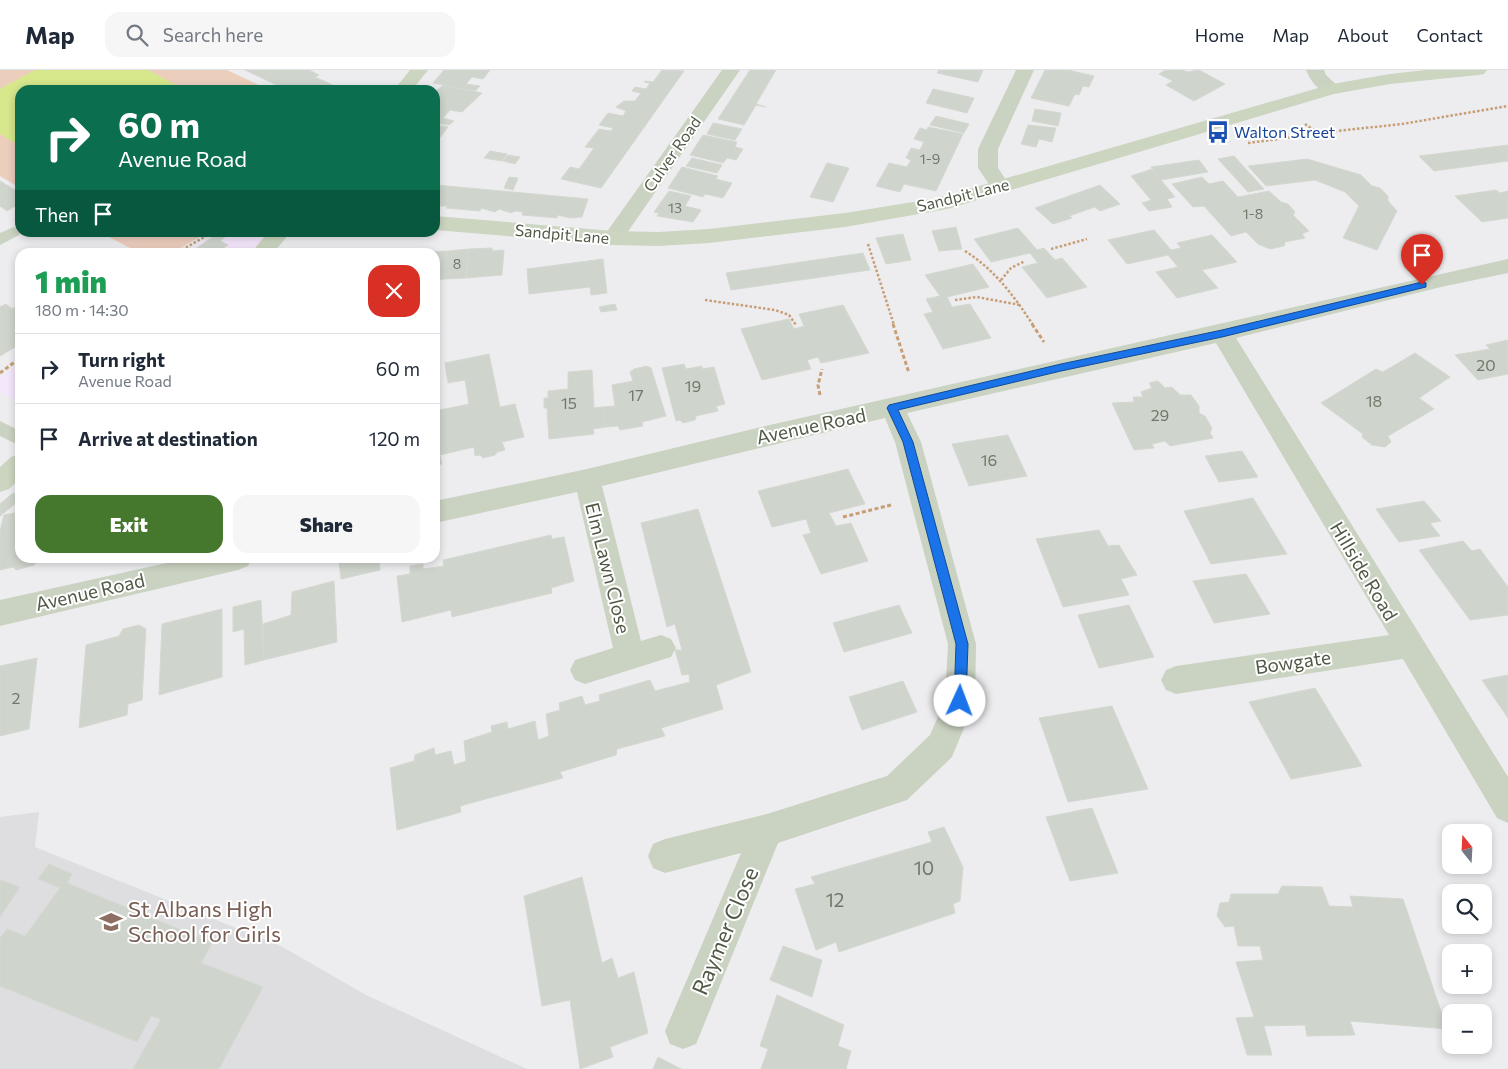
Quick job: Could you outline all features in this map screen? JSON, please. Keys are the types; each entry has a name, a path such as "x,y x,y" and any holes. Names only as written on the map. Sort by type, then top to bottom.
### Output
{"street":[{"path":"407,85 419,70"},
{"name":"Culver Road","path":"613,238 731,70"},
{"path":"1000,186 988,168 988,149 1025,70"},
{"path":"1315,70 1318,78 1332,89"},
{"name":"Sandpit Lane","path":"440,223 613,238 658,239 709,236 845,220 940,204 1332,89 1478,70"},
{"path":"266,248 276,237"},
{"name":"Avenue Road","path":"440,511 587,479 757,438 1508,266"},
{"name":"Hillside Road","path":"1222,333 1409,646 1508,807"},
{"name":"Raymer Close","path":"665,856 767,830 896,789 941,746 960,701 962,644 908,442 892,408"},
{"path":"0,482 15,468"},
{"name":"Elm Lawn Close","path":"587,479 630,657"},
{"name":"Avenue Road","path":"0,612 216,563"},
{"name":"Bowgate","path":"1176,680 1409,646"},
{"name":"Elm Lawn Close","path":"584,670 661,648"},
{"name":"Raymer Close","path":"683,1031 767,830"}],"lane":[{"path":"0,240 14,232"},
{"path":"0,428 15,436"}],"path":[{"path":"1243,144 1402,124 1508,106"},
{"path":"1300,120 1312,129 1327,132"},
{"path":"845,220 849,232 864,231 910,378"},
{"path":"185,248 204,237"},
{"path":"1051,249 1086,239"},
{"path":"965,251 978,258 1001,280 1020,305 1061,368"},
{"path":"1001,280 1004,272 1012,265 1025,261"},
{"path":"955,300 978,298 1020,305"},
{"path":"705,300 775,310 790,315 796,324"},
{"path":"0,373 15,362"},
{"path":"843,517 923,497"}],"shaded area":[{"path":"0,70 227,70 258,85 15,85 15,185 0,176"},
{"path":"35,70 148,70 176,85 15,85 15,143 0,134 0,89"},
{"path":"109,237 200,237 180,248 130,248"},
{"path":"211,237 267,237 254,248 192,248"},
{"path":"15,367 15,400 0,392 0,377"},
{"name":"St Albans High School for Girls","path":"39,812 35,847 281,946 366,995 527,1069 0,1069 0,817"}],"building":[{"path":"245,70 309,70 319,75 315,77 333,85 276,85"},
{"path":"444,70 490,70 483,79 472,77 466,84 480,86 475,91 433,83"},
{"path":"662,70 684,71 601,188 561,179 570,167 579,169 594,148 585,147 599,129 611,131 613,128 599,125 608,113 623,116 626,111 616,107 624,101 635,101 641,93 632,91 635,87 646,89 650,83 644,82 653,82"},
{"path":"750,70 776,70 756,104 766,107 756,105 744,125 718,119"},
{"path":"939,70 983,70 978,82 937,73"},
{"path":"1045,70 1068,70 1094,76 1089,87 1083,86 1079,95 1075,94 1069,106 1031,98"},
{"path":"1166,70 1183,70 1187,72 1199,70 1225,84 1194,101 1166,85 1173,81 1159,74"},
{"path":"443,85 482,93 462,112 450,110 443,118 454,121 449,125 440,124 440,88"},
{"path":"933,89 974,98 967,113 926,103"},
{"path":"1035,109 1061,113 1058,126 1032,121"},
{"path":"936,116 969,124 964,133 930,125"},
{"path":"713,123 742,129 735,140 707,134"},
{"path":"1028,125 1056,128 1052,142 1039,139 1036,147 1021,144"},
{"path":"440,126 448,127 440,137"},
{"path":"928,127 963,134 936,191 904,184 900,192 876,186 889,163 907,167 911,160 906,158 911,148 920,150 924,142 914,139 920,128 927,130"},
{"path":"703,135 737,142 735,147 743,149 736,160 727,158 723,163 690,155"},
{"path":"1508,145 1508,161 1434,171 1419,156"},
{"path":"490,151 507,154 502,161 484,158"},
{"path":"508,155 520,157 515,164 503,161"},
{"path":"1234,156 1264,189 1248,192 1218,159"},
{"path":"692,158 722,165 717,173 686,166"},
{"path":"1307,159 1361,175 1372,186 1380,188 1388,196 1388,201 1397,211 1377,250 1343,238 1359,206 1345,192 1315,180 1266,186 1248,166"},
{"path":"1199,160 1208,172 1161,180 1151,167"},
{"path":"827,163 849,168 833,202 810,197"},
{"path":"682,167 718,176 716,179 732,183 723,198 705,194 703,197 668,188"},
{"path":"1152,169 1175,197 1167,199 1172,207 1149,211 1142,203 1151,200 1131,176"},
{"path":"509,177 518,178 513,190 504,188"},
{"path":"1202,177 1209,184 1223,181 1238,197 1269,191 1281,202 1288,204 1295,212 1293,215 1309,231 1302,234 1305,238 1285,242 1284,246 1270,249 1258,244 1246,232 1231,236 1204,206 1193,207 1172,184"},
{"path":"0,181 15,190 15,206 7,211 0,206"},
{"path":"440,185 588,199 582,217 570,218 558,215 557,218 522,215 523,212 515,211 511,213 499,209 495,212 481,208 480,211 446,208 448,206 440,206"},
{"path":"1100,185 1120,204 1100,211 1095,207 1069,216 1072,218 1053,224 1035,208"},
{"path":"1496,190 1500,193 1508,191 1508,218 1482,222 1455,196"},
{"path":"669,191 691,196 685,206 701,210 693,222 657,216 659,213 654,212"},
{"path":"956,227 962,249 939,251 932,231"},
{"path":"1018,228 1037,250 1044,248 1055,260 1062,258 1087,287 1047,298 1022,267 1038,263 1030,253 991,262 974,239"},
{"path":"1154,230 1171,250 1181,248 1177,243 1212,235 1237,262 1202,270 1218,288 1177,298 1156,272 1178,267 1168,255 1127,264 1108,240"},
{"path":"903,234 911,260 886,264 876,238"},
{"path":"213,237 225,237 220,241 228,245 224,248 197,248"},
{"path":"492,248 492,251 504,250 502,275 466,278 469,249"},
{"path":"469,249 466,278 444,279 448,251"},
{"path":"440,251 448,251 444,279 440,279"},
{"path":"863,253 870,270 731,290 726,273"},
{"path":"603,259 607,293 591,295 590,287 529,294 527,269"},
{"path":"973,264 989,287 947,297 952,307 970,304 991,338 943,349 924,314 933,312 926,299 940,296 925,275"},
{"path":"6,304 12,309 15,307 15,347 0,356 0,307"},
{"path":"615,304 617,310 601,312 599,307"},
{"path":"843,305 869,353 821,363 818,357 807,360 811,369 762,380 741,329 789,319 794,329 804,326 799,314"},
{"path":"1508,340 1508,374 1478,380 1455,355 1490,349 1486,345"},
{"path":"1415,353 1450,377 1419,398 1434,409 1388,436 1391,442 1385,447 1372,445 1362,437 1363,434 1321,403 1376,369 1383,372"},
{"path":"489,354 500,407 515,404 524,437 502,442 505,450 483,458 480,455 475,456 474,447 440,455 440,410 469,404 465,380 448,383 445,363"},
{"path":"684,364 686,369 702,366 702,369 714,367 725,404 716,406 718,411 696,416 695,420 683,423 680,420 676,421 662,368"},
{"path":"647,366 651,368 666,416 642,422 643,426 620,430 618,426 606,427 603,407 615,406 612,385 633,381 630,372"},
{"path":"592,370 594,408 603,407 606,427 593,429 594,434 549,439 547,408 544,408 544,398 548,398 548,391 568,389 568,372"},
{"path":"1158,381 1165,388 1172,387 1180,395 1191,395 1199,406 1199,413 1205,416 1212,428 1210,433 1213,438 1170,446 1165,441 1152,444 1154,448 1134,450 1112,403 1134,402 1133,397 1143,397 1141,392 1152,388 1149,383"},
{"path":"1008,435 1027,476 969,486 952,444"},
{"path":"1242,451 1258,477 1219,482 1205,456"},
{"path":"848,469 865,504 829,513 836,526 851,523 868,561 821,574 803,535 811,533 806,519 772,527 758,491"},
{"path":"13,493 15,494 15,504 0,516 0,504"},
{"path":"1253,498 1287,554 1211,564 1184,511"},
{"path":"1424,501 1441,521 1430,523 1440,536 1399,542 1376,509"},
{"path":"698,509 751,672 716,685 723,709 661,728 665,736 617,749 616,755 560,772 563,778 460,806 461,812 397,830 390,768 414,761 415,755 434,748 435,755 451,751 454,765 466,761 464,741 492,732 491,726 507,722 508,729 535,721 538,740 549,736 546,714 560,710 559,703 582,696 585,705 600,701 599,695 650,680 655,691 690,682 689,674 682,675 675,650 682,650 675,624 667,627 641,523"},
{"path":"15,513 15,563 36,563 34,565 16,570 13,567 0,570 0,531 4,515"},
{"path":"1099,530 1108,546 1119,545 1137,575 1121,579 1129,595 1063,607 1036,539"},
{"path":"551,535 552,539 564,537 574,581 551,588 552,593 452,617 451,610 402,622 397,576 410,574 410,566 423,564 423,569 444,566 443,560"},
{"path":"1463,541 1472,551 1480,549 1508,587 1508,615 1470,620 1419,550"},
{"path":"339,563 379,563 380,570 341,579"},
{"path":"1246,574 1270,614 1214,623 1193,581"},
{"path":"334,581 337,642 264,660 263,624 291,615 292,592"},
{"path":"261,600 264,660 245,665 244,629 233,632 233,607"},
{"path":"899,605 912,633 844,652 833,623"},
{"path":"1129,605 1154,657 1099,668 1078,615"},
{"path":"222,609 222,677 159,695 162,624"},
{"path":"139,625 146,629 142,700 128,704 127,715 79,728 86,645 119,636 123,629"},
{"path":"37,658 29,729 0,736 0,666"},
{"path":"1508,675 1508,718 1482,680"},
{"path":"903,681 917,712 862,730 849,697"},
{"path":"1315,688 1362,766 1291,779 1249,702"},
{"path":"1112,706 1148,789 1068,802 1039,718"},
{"path":"1092,808 1118,873 1070,881 1046,817"},
{"path":"944,827 963,867 960,901 953,904 955,913 839,952 836,942 816,950 795,889 815,884 811,877 932,842 928,832"},
{"path":"49,864 72,874 67,883 212,943 201,963 263,987 219,1069 133,1069 161,1019 151,1016 137,1042 0,986 0,938 7,929 25,936 60,888 38,879"},
{"path":"582,877 602,963 612,958 618,978 634,972 648,1033 610,1047 613,1057 580,1069 570,1000 542,1006 524,896"},
{"path":"0,880 20,887 0,917"},
{"path":"1282,886 1322,887 1329,906 1353,907 1350,896 1403,899 1442,1014 1442,1029 1350,1021 1355,1035 1307,1036 1305,1025 1264,1026 1272,1055 1247,1055 1236,1018 1254,1017 1236,962 1263,960 1260,946 1238,946 1234,926 1225,927 1217,916 1220,903 1229,902 1231,894 1278,894"},
{"path":"783,946 822,960 812,997 770,980"},
{"path":"777,995 844,1025 838,1046 851,1051 846,1069 761,1069 768,1049 760,1046"},
{"path":"658,1057 681,1069 653,1069"}],"place":[{"name":"Walton Street","path":"1218,132"},
{"name":"St Albans High School for Girls","path":"111,922"}],"route":[{"path":"960,701 962,644 908,442 892,408 1061,368 1222,333 1422,285"}]}
